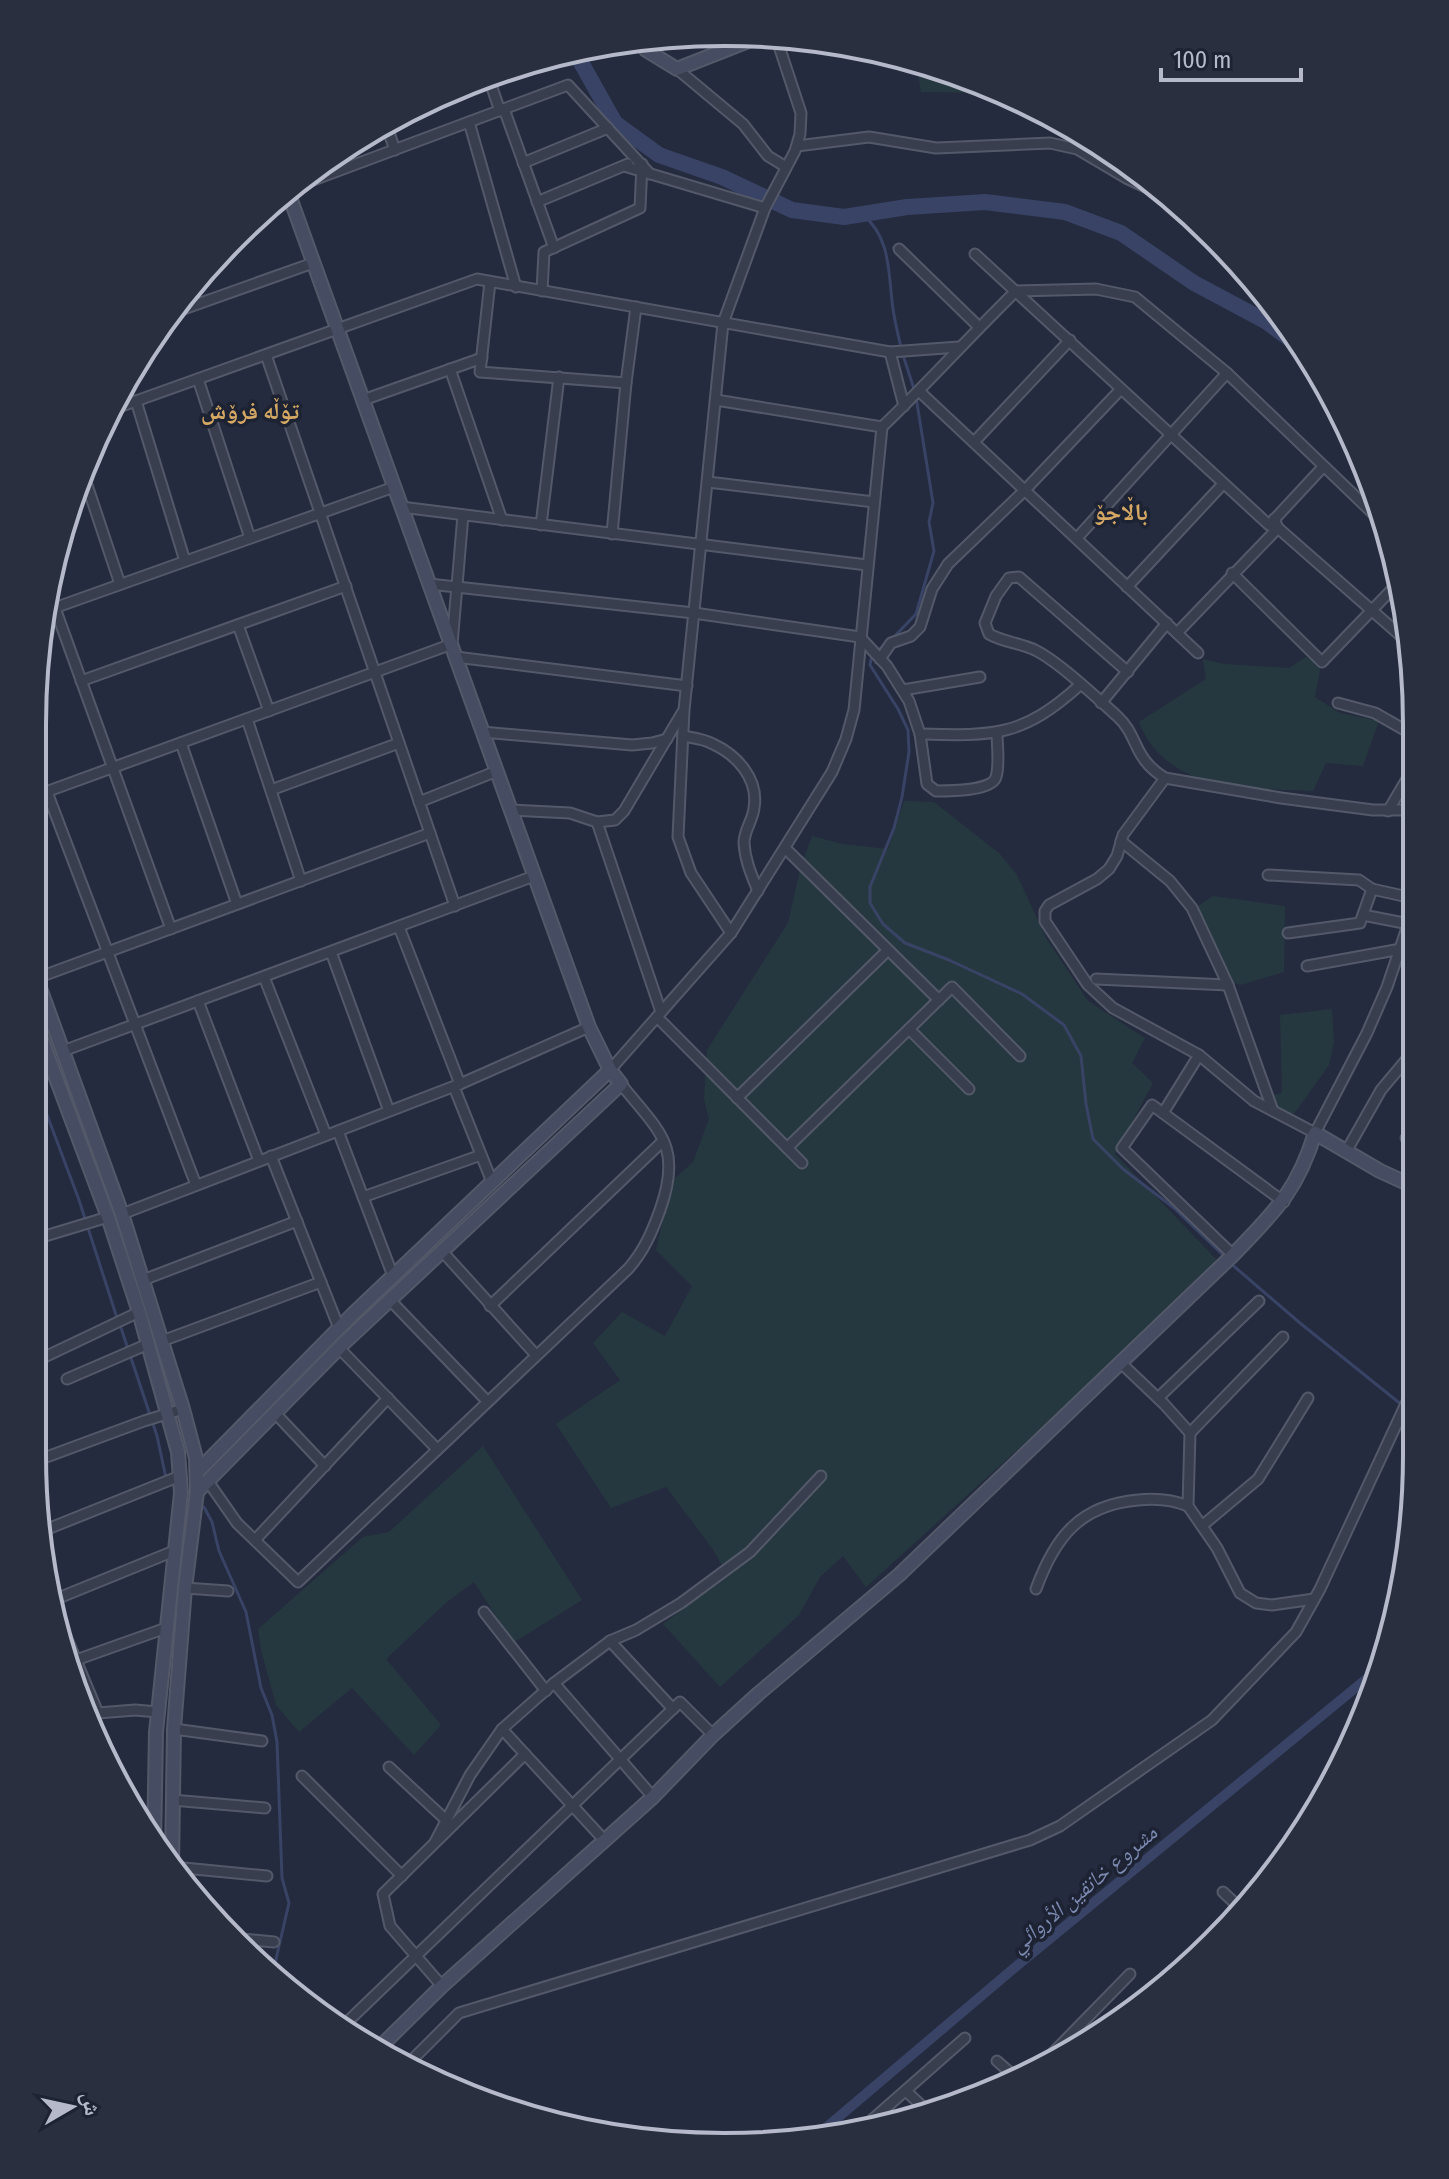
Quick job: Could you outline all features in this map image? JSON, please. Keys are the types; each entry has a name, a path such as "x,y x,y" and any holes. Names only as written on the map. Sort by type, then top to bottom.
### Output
{"street":[{"path":"677,69 735,46"},
{"path":"731,933 691,873 678,837 684,710 723,323 765,208 797,146 801,113 780,48"},
{"path":"647,51 677,69 743,124 768,156 786,167"},
{"path":"326,175 568,85 643,167 640,208 544,252 542,291"},
{"path":"493,87 554,248"},
{"path":"469,122 516,287"},
{"path":"523,163 608,128"},
{"path":"390,135 395,150"},
{"path":"797,146 869,137 936,148 1050,143 1077,149 1128,179"},
{"path":"537,202 624,166 643,167 765,208"},
{"path":"46,1005 122,1214 202,1476 237,1523 298,1582 628,1269 646,1246 670,1180 671,1163 663,1141 610,1070 589,1027 292,202"},
{"path":"899,249 979,327"},
{"path":"975,254 1223,484 1274,524 1396,632"},
{"path":"189,307 313,263"},
{"path":"127,404 477,279 890,352 959,347"},
{"path":"490,282 480,372 626,383"},
{"path":"202,1476 275,1413 284,1394 353,1314 610,1070 731,933 832,772 846,739 854,710 882,427 920,392 959,347 1016,291 1096,289 1135,297 1227,373 1368,509"},
{"path":"612,534 636,307"},
{"path":"974,442 1070,340"},
{"path":"890,352 904,406"},
{"path":"266,355 455,906"},
{"path":"363,400 482,358"},
{"path":"450,369 502,520"},
{"path":"1077,538 1227,373"},
{"path":"541,525 559,377"},
{"path":"198,379 250,538"},
{"path":"880,659 891,643 917,631 932,589 948,564 1025,490 1121,389"},
{"path":"920,392 1198,653"},
{"path":"716,400 882,427"},
{"path":"136,401 185,561"},
{"path":"1177,633 1323,467"},
{"path":"708,482 874,502"},
{"path":"1127,587 1223,484"},
{"path":"57,607 394,487"},
{"path":"88,489 120,584"},
{"path":"401,507 867,565"},
{"path":"454,651 455,586 463,515"},
{"path":"1232,573 1322,662 1390,591"},
{"path":"1128,672 1019,577 1009,578 992,604 985,623 986,631 1038,652 1080,685 1122,721 1145,762 1165,778 1281,798 1403,810"},
{"path":"429,584 694,613 860,637 903,690 920,734 927,784 933,790 984,787 993,782 996,775 997,732"},
{"path":"81,681 346,586"},
{"path":"56,613 171,929"},
{"path":"1101,703 1167,623"},
{"path":"238,625 269,711"},
{"path":"196,1185 47,792 375,672 454,651 687,686"},
{"path":"903,690 980,677"},
{"path":"920,734 959,735 1017,728 1039,719 1080,685"},
{"path":"1338,703 1375,713 1403,729"},
{"path":"511,810 570,813 597,822 615,820 624,811 684,710"},
{"path":"247,719 301,881"},
{"path":"482,732 632,745 667,739"},
{"path":"683,736 712,743 747,771 753,788 754,809 744,842 747,865 758,891"},
{"path":"181,743 237,904"},
{"path":"271,790 399,743"},
{"path":"419,802 497,771"},
{"path":"1165,778 1121,841 1109,869 1097,879 1049,905 1045,911 1045,921 1099,997 1199,1055 1245,1095 1403,1182"},
{"path":"1388,811 1403,786"},
{"path":"597,822 659,1015 802,1163"},
{"path":"46,969 108,952 430,833"},
{"path":"1121,841 1186,898 1228,985 1273,1111"},
{"path":"785,848 939,1000"},
{"path":"1268,875 1359,880 1372,889 1403,896"},
{"path":"63,1051 534,876"},
{"path":"1288,933 1360,923 1372,889"},
{"path":"1363,915 1403,923"},
{"path":"399,927 492,1182"},
{"path":"385,2042 442,1986 653,1797 713,1735 899,1575 1223,1265 1284,1202 1305,1165 1315,1133 1367,1033 1403,943"},
{"path":"1307,966 1401,949"},
{"path":"737,1098 888,950"},
{"path":"331,952 389,1111"},
{"path":"264,977 326,1135"},
{"path":"1096,979 1228,985"},
{"path":"787,1148 952,987 1020,1056"},
{"path":"198,1001 259,1161"},
{"path":"122,1214 457,1086 589,1027"},
{"path":"909,1029 969,1089"},
{"path":"46,1051 84,1153 102,1218 139,1312 143,1347 180,1476 158,1712 155,1822"},
{"path":"1163,1113 1199,1055"},
{"path":"1347,1150 1381,1090 1403,1064"},
{"path":"173,1849 175,1713 185,1588 197,1492 202,1476 284,1394 339,1348 621,1084"},
{"path":"1233,1255 1122,1148 1152,1105 1284,1202"},
{"path":"338,1131 393,1276"},
{"path":"490,1306 663,1141"},
{"path":"84,1153 97,1146"},
{"path":"363,1197 481,1155"},
{"path":"271,1156 339,1328"},
{"path":"457,1215 468,1226"},
{"path":"46,1236 102,1218"},
{"path":"143,1280 297,1221"},
{"path":"442,1251 535,1354"},
{"path":"162,1341 321,1282"},
{"path":"390,1300 487,1401"},
{"path":"1158,1398 1259,1301"},
{"path":"46,1356 139,1312"},
{"path":"353,1314 364,1325"},
{"path":"1188,1506 1190,1433 1283,1337"},
{"path":"67,1379 143,1347"},
{"path":"339,1348 437,1449"},
{"path":"1121,1363 1190,1433"},
{"path":"255,1540 388,1398"},
{"path":"1203,1525 1258,1479 1308,1398"},
{"path":"46,1457 183,1409"},
{"path":"414,2058 459,2013 1030,1840 1060,1826 1212,1720 1296,1632 1403,1410"},
{"path":"275,1413 325,1466"},
{"path":"50,1528 180,1476"},
{"path":"435,1842 470,1775 502,1729 554,1683 610,1641 636,1630 681,1603 750,1552 821,1476"},
{"path":"1036,1589 1057,1543 1076,1522 1108,1504 1154,1498 1175,1500 1188,1506 1203,1525 1240,1593 1256,1603 1272,1605 1314,1599"},
{"path":"61,1597 174,1551"},
{"path":"185,1588 228,1591"},
{"path":"484,1612 546,1691"},
{"path":"78,1659 166,1628"},
{"path":"610,1641 673,1709"},
{"path":"554,1683 653,1797"},
{"path":"91,1697 98,1713 135,1710 175,1713"},
{"path":"349,2020 680,1702 713,1735"},
{"path":"174,1729 262,1741"},
{"path":"502,1729 605,1841"},
{"path":"442,1986 390,1926 383,1894 525,1754"},
{"path":"389,1767 446,1820"},
{"path":"302,1776 402,1876"},
{"path":"172,1800 265,1808"},
{"path":"185,1866 267,1876"},
{"path":"1223,1892 1234,1903"},
{"path":"251,1940 274,1942"},
{"path":"1063,2043 1130,1974"},
{"path":"878,2115 965,2038"},
{"path":"997,2061 1008,2071"},
{"path":"906,2091 920,2104"}],"shaded area":[{"path":"918,74 970,93 921,92"},
{"path":"1306,657 1321,665 1315,697 1340,713 1379,721 1363,766 1326,763 1313,791 1237,787 1189,774 1169,762 1152,745 1139,722 1206,679 1203,659 1224,664 1289,668"},
{"path":"904,801 934,802 1000,854 1017,875 1046,938 1088,1001 1145,1038 1132,1063 1153,1083 1115,1154 1217,1260 1069,1403 866,1587 843,1556 820,1577 799,1615 720,1687 663,1624 728,1576 712,1548 666,1487 611,1508 556,1424 620,1380 593,1343 622,1312 665,1336 692,1286 656,1250 672,1181 693,1162 709,1119 704,1099 707,1050 788,923 801,866 812,836 842,844 888,849"},
{"path":"1213,896 1285,906 1284,972 1240,985 1227,979 1199,912 1199,905"},
{"path":"1332,1009 1334,1042 1329,1065 1294,1114 1272,1108 1269,1096 1282,1093 1280,1015"},
{"path":"483,1446 582,1600 513,1643 474,1582 447,1602 386,1659 441,1725 414,1755 352,1688 299,1732 276,1705 258,1629 363,1537 389,1532"}],"waterway":[{"path":"581,62 615,123 659,155 722,177 792,210 844,217 907,207 985,202 1065,212 1121,233 1194,283 1275,328"},
{"path":"862,214 879,234 884,246 901,347"},
{"path":"903,355 914,389"},
{"path":"892,639 916,614 934,551 929,522 933,503 916,397"},
{"path":"886,644 872,655 870,665 908,730 909,752 894,828 870,887 870,903 883,924 905,943 1022,994 1064,1025 1081,1056 1093,1139 1123,1169 1174,1208 1224,1256"},
{"path":"46,1112 79,1200 117,1318"},
{"path":"1229,1262 1402,1405"},
{"path":"120,1325 157,1436 166,1478"},
{"path":"204,1507 212,1522 219,1551 246,1612 261,1688 272,1715 277,1742 282,1878 289,1903 275,1963"},
{"name":"مشروع خانقين الأروائي","path":"830,2124 1013,1969 1364,1681"}],"district":[{"name":"تۆڵە فرۆش","path":"250,411"},
{"name":"باڵاجۆ","path":"1121,512"}]}
